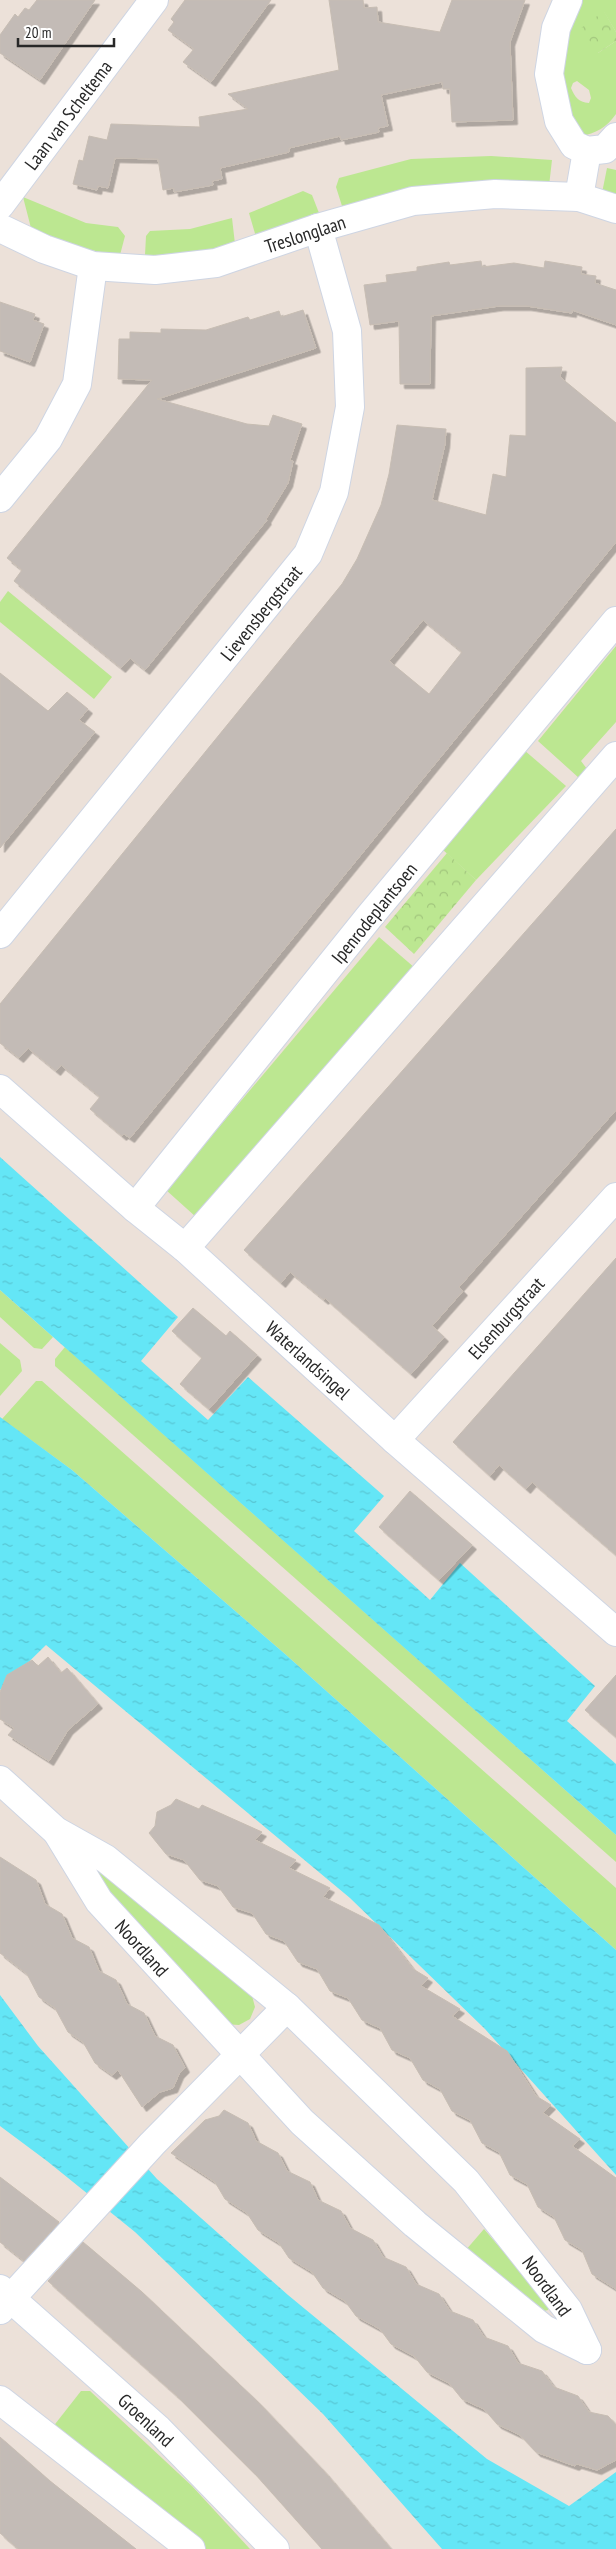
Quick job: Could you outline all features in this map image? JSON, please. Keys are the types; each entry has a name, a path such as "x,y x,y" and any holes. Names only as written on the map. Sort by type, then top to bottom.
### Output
{"street":[{"name":"Laan van Scheltema","path":"0,205 154,0"},
{"path":"568,0 556,28 549,74 558,121 574,145 586,151 605,149 616,137"},
{"path":"579,197 586,151"},
{"name":"Treslonglaan","path":"0,228 44,249 93,266 155,270 216,263 318,228 413,202 495,194 579,197 616,209"},
{"name":"Lievensbergstraat","path":"0,934 308,554 334,492 350,407 347,331 318,228"},
{"path":"0,498 48,439 77,384 93,266"},
{"name":"Ipenrodeplantsoen","path":"135,1208 369,918 616,621"},
{"path":"185,1248 616,756"},
{"name":"Waterlandsingel","path":"0,1089 135,1208 185,1248 395,1440 612,1621"},
{"name":"Elsenburgstraat","path":"395,1440 616,1197"},
{"name":"Noordland","path":"0,1780 56,1831 106,1859 287,2007 466,2181 568,2310 587,2350 544,2329 415,2224 302,2122 99,1901 56,1831"},
{"path":"240,2056 287,2007"},
{"name":"Groenland","path":"240,2056 152,2144 4,2299 158,2429 275,2549"},
{"path":"0,2400 191,2549"}],"green space":[{"path":"575,0 616,0 616,32 604,12 598,53 616,41 616,114 609,123 591,134 581,136 568,124 555,73","holes":["577,81 589,90 591,98 589,103 577,98 571,88 573,83"]},
{"path":"604,11 616,32 616,41 598,53 581,28"},
{"path":"491,156 552,160 549,186 411,189 342,206 336,187 339,178 411,159"},
{"path":"607,168 616,170 616,196 602,193"},
{"path":"303,191 312,195 319,213 256,237 249,213"},
{"path":"23,197 86,223 118,227 125,236 120,255 83,249 31,228"},
{"path":"232,218 235,244 190,255 145,255 146,236 150,231 190,229"},
{"path":"8,591 112,677 94,699 0,622 0,602"},
{"path":"616,646 616,722 581,761 587,769 579,778 538,741"},
{"path":"524,750 566,786 476,880 442,849"},
{"path":"447,853 476,880 414,954 385,927"},
{"path":"379,937 415,968 196,1217 166,1190"},
{"path":"0,1290 53,1337 42,1349 34,1348 0,1317"},
{"path":"0,1343 20,1360 22,1371 0,1396"},
{"path":"65,1347 616,1835 616,1862 55,1366 55,1359"},
{"path":"36,1381 42,1381 616,1888 616,1950 285,1654 72,1470 2,1419"},
{"path":"100,1871 251,1992 255,2007 250,2019 239,2025 224,2024 95,1877"},
{"path":"484,2229 549,2305 548,2310 544,2311 465,2251"},
{"path":"81,2391 90,2391 192,2486 250,2549 203,2549 52,2428"}],"water":[{"path":"0,1157 178,1317 141,1361 208,1420 248,1377 384,1496 354,1531 430,1600 460,1563 595,1686 567,1721 616,1764 616,1835 0,1290"},
{"path":"0,1417 72,1470 285,1654 616,1950 616,2175 485,2029 350,1898 46,1645 0,1690"},
{"path":"0,1995 38,2046 157,2179 288,2295 487,2459 569,2506 616,2472 616,2549 442,2549 323,2414 135,2232 0,2126"}],"building":[{"path":"37,0 95,0 40,80 0,53 0,35 15,14 18,17 25,8 29,10"},
{"path":"185,0 271,0 211,82 183,62 194,49 168,30 174,22 171,19"},
{"path":"329,0 363,0 364,8 377,7 378,22 440,32 452,0 525,0 510,42 513,120 452,122 450,89 443,89 442,82 381,95 388,126 378,128 379,132 341,140 340,136 289,148 289,152 220,168 222,179 212,181 213,185 174,192 174,188 163,190 158,159 115,158 108,188 98,186 97,190 73,184 79,160 83,161 89,136 107,140 111,124 200,127 199,117 248,109 228,94 339,70"},
{"path":"481,261 482,267 514,263 544,268 545,261 582,267 581,274 596,276 595,283 616,290 616,325 572,310 572,313 527,306 499,306 431,316 430,384 400,384 399,321 370,325 364,285 387,282 386,275 417,271 417,267 449,262 450,265"},
{"path":"0,302 35,314 33,320 44,324 30,362 0,351"},
{"path":"303,310 316,348 157,399 247,424 269,426 273,415 302,424 290,460 293,461 288,483 267,520 145,670 130,658 121,668 14,581 22,570 7,558 152,380 118,379 119,339 130,339 130,332 161,333 161,329 206,330 248,317 250,320 279,311 281,317"},
{"path":"562,367 560,377 616,423 616,542 130,1138 124,1134 122,1136 90,1109 100,1097 61,1065 56,1071 28,1048 19,1058 0,1043 0,1004 342,584 357,559 381,505 389,474 397,425 446,429 445,444 432,500 486,515 493,474 506,477 510,435 526,436 526,368","holes":["423,620 462,652 429,694 389,661"]},
{"path":"0,673 48,711 67,692 88,709 79,720 95,732 0,848"},
{"path":"616,829 616,1110 459,1287 463,1291 432,1326 444,1337 411,1374 325,1298 324,1300 290,1272 281,1283 244,1250"},
{"path":"616,1258 616,1555 532,1482 526,1489 499,1465 490,1476 453,1442"},
{"path":"193,1308 226,1336 230,1331 257,1355 209,1409 180,1384 202,1358 172,1331"},
{"path":"410,1491 472,1545 439,1580 379,1527"},
{"path":"48,1657 61,1673 67,1668 98,1704 68,1730 49,1761 8,1735 14,1728 0,1719 0,1692 7,1675 32,1660 38,1666"},
{"path":"616,1675 616,1737 585,1710"},
{"path":"176,1799 199,1809 202,1805 262,1832 255,1840 296,1860 289,1868 330,1888 323,1897 379,1925 413,1969 428,1978 421,1986 460,2009 452,2016 507,2051 536,2096 551,2105 543,2113 580,2139 572,2146 616,2178 616,2289 592,2274 582,2250 565,2240 554,2217 538,2207 527,2184 510,2175 499,2152 482,2143 470,2120 452,2111 440,2089 423,2080 410,2058 392,2050 380,2028 362,2020 348,1998 330,1991 317,1969 298,1962 284,1941 266,1934 252,1913 233,1907 218,1886 200,1880 184,1860 166,1854 149,1833 155,1826 157,1812 171,1805"},
{"path":"0,1857 36,1880 45,1904 62,1914 72,1938 89,1947 99,1971 116,1980 127,2004 144,2013 155,2036 173,2045 185,2068 179,2074 173,2088 160,2092 142,2107 118,2070 112,2075 95,2063 83,2042 68,2032 55,2008 39,1997 27,1974 0,1953"},
{"path":"224,2110 248,2123 256,2141 278,2153 287,2171 310,2182 318,2200 341,2211 350,2228 373,2240 383,2257 406,2267 416,2284 439,2294 450,2311 473,2320 484,2337 508,2346 518,2363 542,2371 554,2387 578,2396 589,2412 608,2416 616,2425 616,2460 597,2470 577,2464 575,2466 536,2452 520,2435 497,2424 484,2409 462,2399 449,2383 427,2372 414,2356 391,2344 380,2329 356,2316 345,2301 323,2288 312,2272 289,2258 279,2243 258,2230 247,2213 225,2199 215,2182 171,2153 205,2120 219,2116"},
{"path":"0,2177 59,2222 24,2261 0,2242"},
{"path":"83,2242 142,2292 258,2402 322,2469 391,2549 322,2549 256,2475 177,2396 48,2281"},
{"path":"0,2437 50,2481 136,2549 19,2549 15,2546 0,2533"}]}
